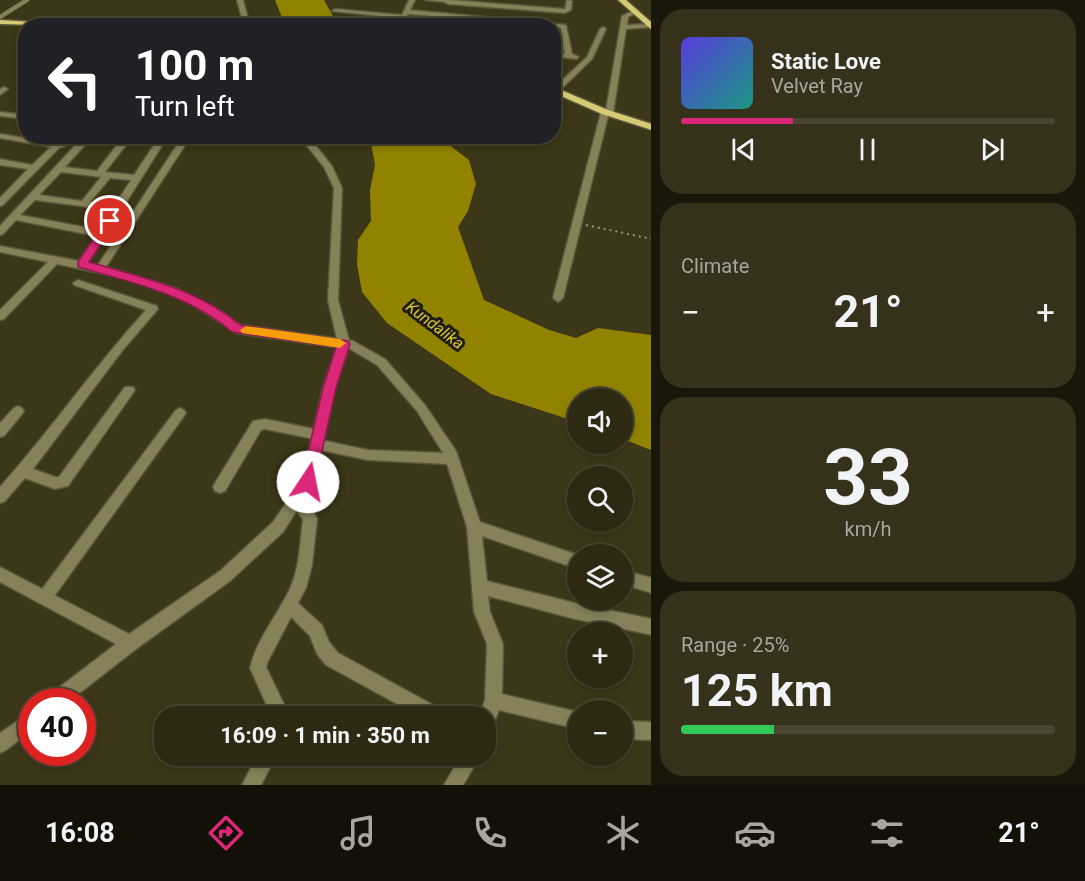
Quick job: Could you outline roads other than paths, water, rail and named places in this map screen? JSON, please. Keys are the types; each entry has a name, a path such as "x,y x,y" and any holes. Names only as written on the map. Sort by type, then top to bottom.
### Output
{"main road":[{"path":"622,0 650,27"},
{"path":"0,19 18,21"},
{"path":"561,93 607,113 651,128"}],"street":[{"path":"240,0 246,18"},
{"path":"403,18 412,0"},
{"path":"429,0 566,10 570,0"},
{"path":"528,0 534,3 536,8"},
{"path":"340,4 444,18"},
{"path":"335,11 406,13"},
{"path":"558,298 607,113 626,15 635,12"},
{"path":"561,26 564,26 569,56"},
{"path":"623,27 650,27"},
{"path":"561,84 590,58 603,29"},
{"path":"561,40 567,40"},
{"path":"561,55 590,58"},
{"path":"0,114 18,116"},
{"path":"0,136 18,138"},
{"path":"0,204 34,168 52,144"},
{"path":"62,144 78,148"},
{"path":"0,232 82,144"},
{"path":"84,204 124,144"},
{"path":"82,264 158,144"},
{"path":"100,269 182,144"},
{"path":"72,688 130,643 225,576 278,527 308,482 329,388 344,344 333,300 338,188 328,166 310,144"},
{"path":"0,162 34,168"},
{"path":"58,169 135,178"},
{"path":"0,186 14,188"},
{"path":"32,197 118,208"},
{"path":"14,218 103,234"},
{"path":"0,249 82,264 169,289 227,321 237,329 353,345 381,362 421,408 452,459 474,527 482,612 495,644 490,706"},
{"path":"0,316 55,260"},
{"path":"0,497 23,471 118,348 153,309 78,283"},
{"path":"23,471 55,483 63,482 129,390"},
{"path":"0,432 18,411"},
{"path":"45,597 180,413"},
{"path":"220,487 257,425 266,424 368,455 452,459"},
{"path":"275,706 258,668 260,659 290,605 302,577 310,519 306,510 296,501"},
{"path":"474,527 567,557"},
{"path":"0,574 130,643"},
{"path":"633,580 651,586"},
{"path":"480,587 651,627"},
{"path":"290,605 316,631 323,648 332,659 418,706"},
{"path":"492,700 567,718"},
{"path":"0,744 18,730"},
{"path":"633,730 651,731"},
{"path":"251,785 261,766"},
{"path":"453,785 465,766"}],"lane":[{"path":"0,19 27,0"}],"water":[{"path":"275,0 324,0 334,18 281,18"},
{"name":"Kundalika","path":"371,144 448,144 469,160 476,184 468,211 458,227 484,300 549,330 576,338 598,328 651,335 651,450 633,443 633,388 567,388 567,419 491,394 387,323 362,292 357,264 358,240 371,221 370,190 375,165"}]}
